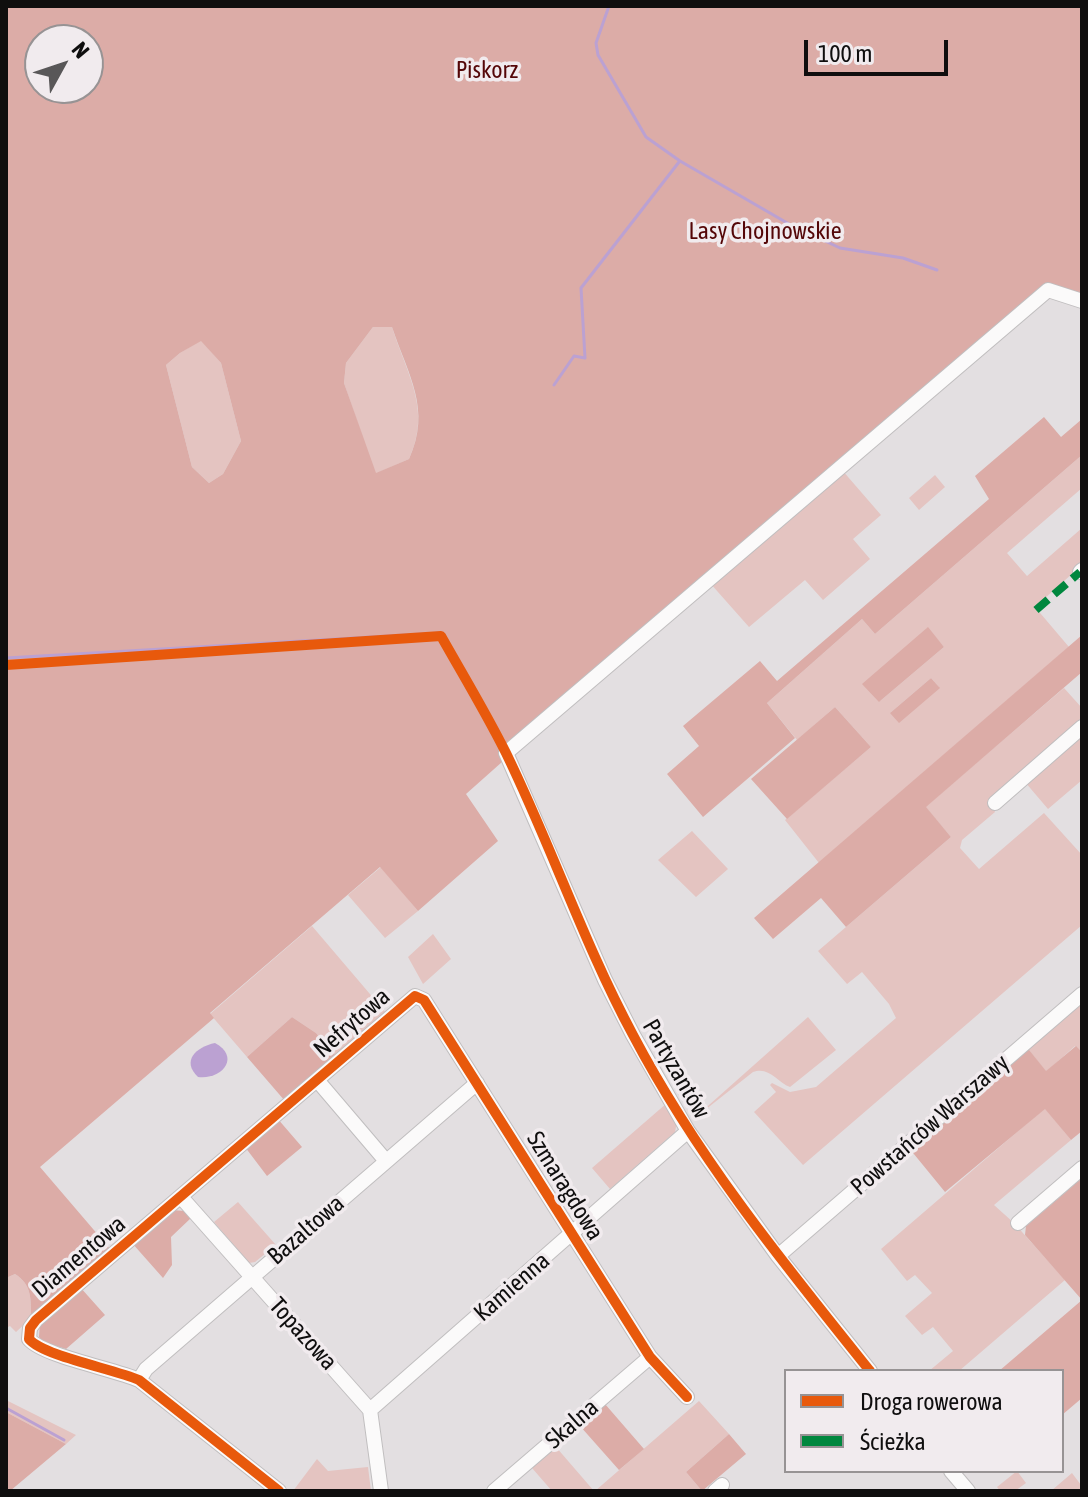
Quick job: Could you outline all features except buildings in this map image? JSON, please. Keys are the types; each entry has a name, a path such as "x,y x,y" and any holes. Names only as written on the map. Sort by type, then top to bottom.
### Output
{"street":[{"name":"Partyzantów","path":"868,1369 778,1256 688,1131 605,980 506,753 1048,290 1082,301"},
{"path":"995,803 1082,727"},
{"name":"Powstańców Warszawy","path":"778,1256 1082,994"},
{"name":"Nefrytowa","path":"386,1161 317,1080 413,997"},
{"name":"Szmaragdowa","path":"413,997 424,1000 650,1357 687,1397"},
{"name":"Diamentowa","path":"279,1491 139,1380 41,1349 29,1339 30,1328 317,1080"},
{"name":"Bazaltowa","path":"139,1380 146,1369 477,1083"},
{"name":"Kamienna","path":"370,1410 688,1131"},
{"path":"1018,1223 1082,1168"},
{"name":"Topazowa","path":"181,1197 370,1410"},
{"name":"Skalna","path":"494,1491 650,1357"},
{"path":"370,1410 381,1491"},
{"path":"953,1473 968,1491"}],"shaded area":[{"path":"373,327 392,327 418,408 415,441 409,459 375,474 344,383 346,363"},
{"path":"201,340 221,363 241,441 223,474 209,483 192,467 166,365"},
{"path":"1082,455 1082,488 1007,553 1027,576 1082,528 1082,565 1035,607 1069,647 819,863 785,820 871,747 835,707 797,740 767,703 862,619 875,634","holes":["927,628 944,647 879,702","931,678 939,687 890,713"]},
{"path":"842,470 881,515 853,539 870,559 823,600 805,580 749,627 710,583"},
{"path":"935,475 945,487 919,510 909,498"},
{"path":"1064,688 1082,708 1082,721 994,809 995,812 962,840 960,848 979,869 1044,813 1082,855 1082,925 803,1165 754,1112 776,1092 770,1085 772,1083 790,1092 816,1087 896,1018 889,1004 862,972 847,984 818,951 951,837 925,807"},
{"path":"1082,733 1082,780 1048,809 1025,782"},
{"path":"692,831 728,869 696,897 658,860"},
{"path":"381,867 418,911 385,938 348,895"},
{"path":"312,926 387,1014 337,1057 316,1033 292,1017 247,1057 210,1014"},
{"path":"433,934 451,959 423,984 408,957"},
{"path":"1082,998 1082,1052 1075,1046 1046,1072 1026,1046"},
{"path":"808,1017 836,1050 790,1087 764,1071 753,1072 691,1121"},
{"path":"215,1043 227,1055 225,1066 214,1075 198,1077 191,1066 193,1056"},
{"path":"667,1103 677,1122 675,1132 610,1189 592,1168"},
{"path":"1045,1108 1071,1140 994,1205 1065,1280 961,1369 931,1369 953,1351 933,1327 922,1335 905,1316 932,1293 915,1275 907,1281 881,1249"},
{"path":"238,1202 276,1245 255,1262 249,1263 214,1222"},
{"path":"15,1274 28,1288 31,1311 31,1318 16,1332 10,1326 6,1328 6,1278"},
{"path":"6,1400 76,1435 66,1444 6,1412"},
{"path":"699,1401 729,1434 686,1472 702,1491 595,1491"},
{"path":"556,1447 594,1491 552,1491 532,1468"},
{"path":"317,1459 328,1471 368,1467 371,1491 293,1491"},
{"path":"1014,1473 1018,1473 1026,1483 1015,1491 1000,1491 997,1487"},
{"path":"1072,1473 1082,1491 1051,1491"}],"green space":[{"name":"Lasy Chojnowskie","path":"6,6 1082,6 1082,297 1046,285 500,755 502,762 466,794 498,841 418,911 380,867 210,1013 214,1018 40,1167 111,1250 31,1318 28,1288 15,1274 6,1278","holes":["373,327 392,327 418,408 416,441 409,459 376,473 344,383 346,363","201,341 221,363 241,441 223,474 209,483 192,467 166,365"]},
{"path":"1044,417 1061,437 1082,419 1082,455 875,634 862,619 767,703 795,738 703,817 667,774 699,746 683,726 760,661 777,681 989,499 975,476"},
{"path":"928,627 944,647 879,702 862,684"},
{"path":"1082,635 1082,672 926,807 951,837 846,927 821,898 773,939 754,918"},
{"path":"931,678 940,688 899,723 890,713"},
{"path":"835,707 871,747 787,819 751,779"},
{"path":"292,1017 316,1033 337,1057 285,1101 247,1057"},
{"path":"1026,1046 1046,1071 1076,1046 1082,1052 1082,1131 1071,1140 1045,1109 945,1192 909,1148"},
{"path":"277,1118 302,1147 267,1176 245,1147"},
{"path":"1082,1178 1082,1300 1025,1235 1026,1226"},
{"path":"171,1210 185,1211 191,1218 171,1237 172,1265 163,1278 132,1243"},
{"path":"80,1287 105,1315 66,1349 43,1342 39,1337 40,1322"},
{"path":"1082,1300 1082,1398 1064,1413 1064,1369 1001,1369"},
{"path":"605,1404 644,1449 619,1470 580,1426"},
{"path":"6,1412 66,1444 10,1491 6,1491"},
{"path":"729,1434 746,1454 702,1491 686,1472"}],"waterway":[{"path":"609,6 596,43 598,55 646,137 680,161 789,224 840,248 903,258 937,270"},
{"path":"554,385 574,356 585,358 581,288 679,162"},
{"path":"6,658 440,633"},
{"path":"6,1408 64,1440"}],"marked path":[{"path":"1036,610 1080,572"}],"cycle path":[{"path":"6,665 441,636 506,753 615,1001 658,1080 743,1209 868,1369"},
{"path":"279,1491 139,1380 49,1351 29,1339 30,1328 415,996 424,1000 650,1357 687,1397"}],"park label":[{"name":"Piskorz","path":"487,70"}]}
